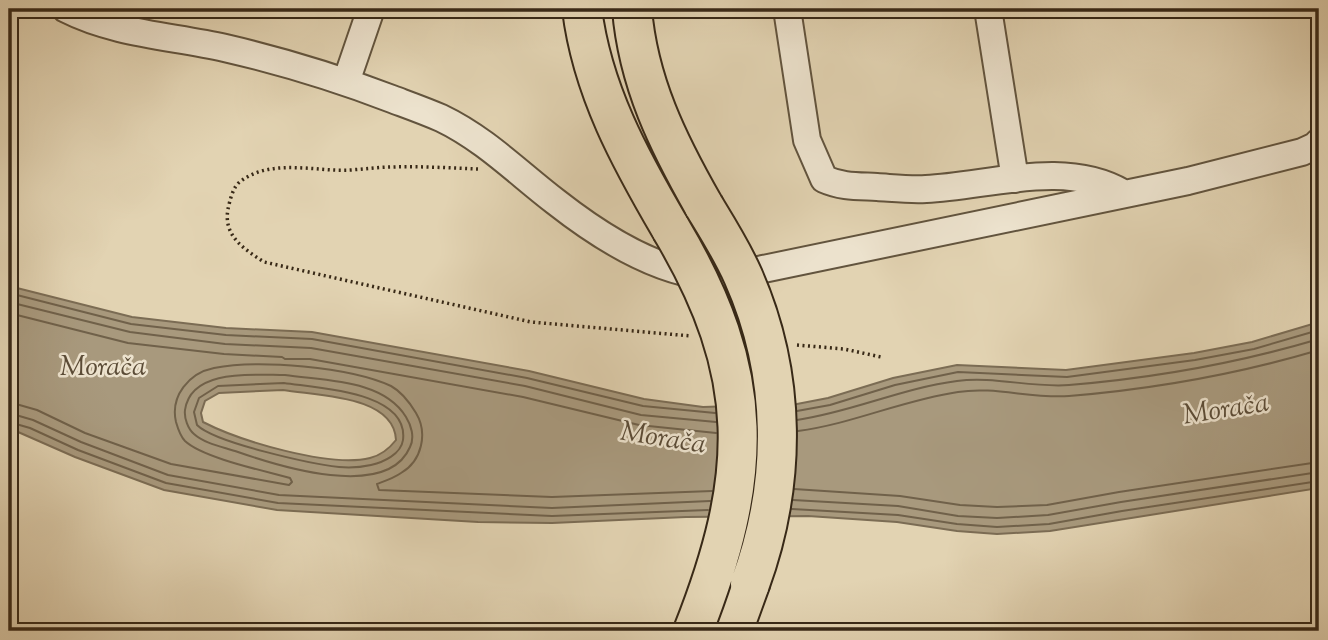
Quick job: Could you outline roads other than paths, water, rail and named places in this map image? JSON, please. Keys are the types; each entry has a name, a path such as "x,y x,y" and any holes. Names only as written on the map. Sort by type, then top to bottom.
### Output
{"highway":[{"path":"582,9 590,55 606,106 628,154 696,272 719,326 732,374 738,430 736,478 730,519 693,631"},
{"path":"632,9 639,60 655,111 674,154 734,258 752,298 769,354 776,402 777,468 769,524 733,631"}],"street":[{"path":"66,9 103,24 225,48 346,82 439,117 517,169 557,203 603,235 649,260 676,270 708,276 734,275 1188,180 1302,152 1319,142"},
{"path":"346,82 371,9"},
{"path":"787,9 807,140 824,179 840,186 925,189 1015,179 1079,178 1105,183 1123,193"},
{"path":"988,9 1015,179"}],"water":[{"name":"Morača","path":"9,286 132,317 226,328 312,332 529,371 644,399 703,407 797,404 828,398 893,378 957,365 1066,370 1194,353 1252,342 1319,322 1319,488 1050,531 997,534 897,522 808,516 686,517 552,523 478,522 277,510 164,490 75,457 9,428","holes":["283,390 351,400 368,406 382,414 392,425 396,440 374,457 332,459 285,451 239,437 203,422 201,413 205,401 219,393"]}]}
